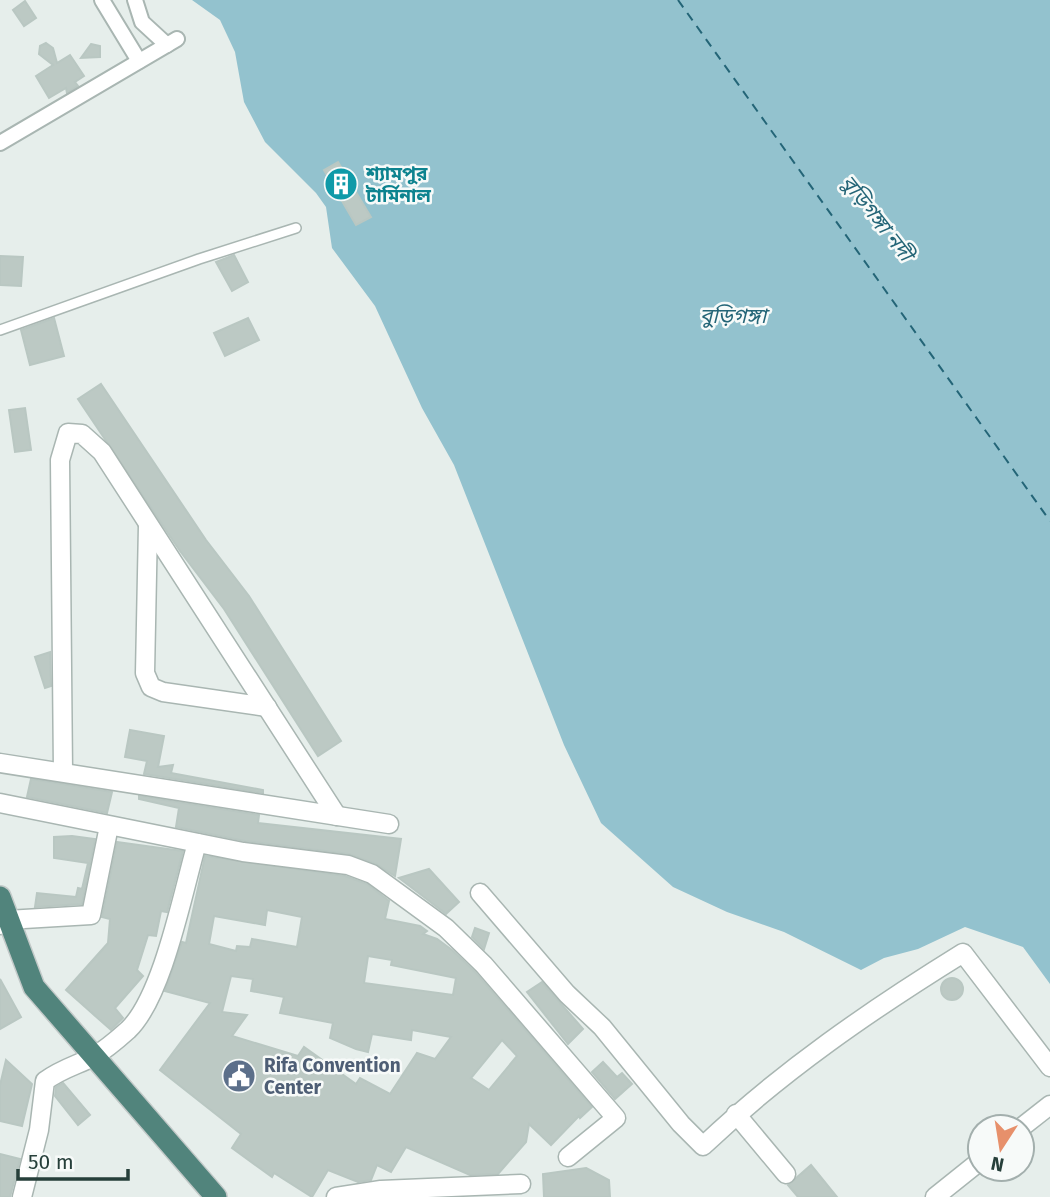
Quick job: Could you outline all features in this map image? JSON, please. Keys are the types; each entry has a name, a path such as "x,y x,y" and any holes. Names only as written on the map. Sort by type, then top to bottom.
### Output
{"highway":[{"path":"0,897 3,923 34,987 216,1197"}],"street":[{"path":"102,0 139,61"},
{"path":"0,143 172,42 142,22 135,0"},
{"path":"63,772 60,460 68,433 82,434 102,452 337,816"},
{"path":"148,525 145,673 150,687 163,692 267,707"},
{"path":"0,763 389,824"},
{"path":"0,803 243,852 348,865 372,874 446,928 535,1021 616,1118 568,1157"},
{"path":"3,923 92,915 109,826"},
{"path":"22,1197 39,1129 45,1080 63,1068 94,1056 130,1028 149,996 165,957 197,843"},
{"path":"480,893 568,994 616,1043 681,1124 703,1146 736,1115 858,1018 963,953 1050,1068"},
{"path":"736,1115 786,1174"},
{"path":"935,1197 966,1172"},
{"path":"336,1197 381,1190 521,1184"}],"lane":[{"path":"0,330 296,228"}],"water":[{"name":"বুড়িগঙ্গা","path":"192,0 1050,0 1050,984 1023,947 965,927 918,949 884,958 861,970 784,932 727,912 673,887 601,823 564,745 454,465 422,408 375,306 332,248 326,207 316,193 265,142 244,102 235,52 220,20"}],"building":[{"path":"25,1 36,18 24,26 13,10"},
{"path":"46,43 53,48 57,63 70,55 84,76 75,82 78,86 67,93 66,88 49,98 36,76 53,65 39,54 40,46"},
{"path":"91,44 100,46 100,57 81,58"},
{"name":"শ্যামপুর টার্মিনাল","path":"338,162 371,217 356,225 324,170"},
{"path":"234,255 248,282 232,291 216,262"},
{"path":"0,256 23,257 21,286 0,285"},
{"path":"54,318 64,356 30,365 21,330"},
{"path":"248,318 259,340 225,356 214,333"},
{"path":"101,384 206,540 249,596 341,741 318,756 224,609 180,551 78,399"},
{"path":"25,408 31,450 15,452 9,410"},
{"path":"50,652 51,686 45,688 35,657"},
{"path":"130,730 164,736 158,767 173,765 171,773 263,790 263,793 144,774 147,761 125,757"},
{"path":"31,779 112,792 107,813 27,797"},
{"path":"139,796 259,815 258,823 401,839 395,876 376,864 349,854 245,841 176,827 179,808 139,799"},
{"path":"54,837 95,839 82,904 35,907 37,893 76,897 78,888 82,889 88,863 54,858"},
{"path":"117,842 183,851 167,912 161,911 156,936 148,935 137,970 143,976 115,1008 123,1018 111,1030 66,990 108,943 110,919 102,917"},
{"path":"205,856 345,876 367,884 389,901 385,919 420,926 427,931 423,934 437,939 452,950 476,973 592,1107 580,1118 579,1116 551,1145 529,1124 526,1142 498,1174 470,1175 406,1147 391,1172 377,1165 371,1180 358,1182 328,1170 312,1197 274,1173 272,1177 232,1148 241,1134 160,1070 210,1003 165,991 182,942 186,943","holes":["267,910 302,917 297,947 252,939 250,947 237,946 236,951 209,944 214,916 265,925","368,956 392,960 391,965 456,978 453,995 364,983","231,976 253,979 251,991 284,997 280,1013 333,1023 330,1038 356,1049 368,1052 372,1034 411,1040 412,1030 451,1037 435,1059 417,1053 390,1094 360,1078 356,1084 304,1047 298,1056 232,1036 247,1015 222,1012","502,1040 517,1056 489,1090 471,1078"]},
{"path":"429,869 459,902 446,914 399,878"},
{"path":"475,928 489,933 484,949 472,937"},
{"path":"948,978 956,978 963,985 963,993 956,1000 948,1000 941,993 941,985"},
{"path":"0,979 21,1017 0,1029"},
{"path":"542,982 583,1029 568,1044 527,992"},
{"path":"6,1060 32,1084 22,1126 0,1121 0,1085"},
{"path":"603,1062 617,1077 622,1073 632,1084 615,1099 592,1072"},
{"path":"63,1083 90,1115 78,1125 55,1096 56,1087"},
{"path":"0,1154 20,1159 10,1197 0,1197"},
{"path":"811,1165 837,1197 798,1197 788,1185"},
{"path":"586,1168 609,1180 610,1197 544,1197 543,1174"}],"ferry route":[{"path":"678,0 1050,521"}],"place":[{"name":"শ্যামপুর টার্মিনাল","path":"341,184"},
{"name":"Rifa Convention Center","path":"239,1076"}],"water label":[{"name":"বুড়িগঙ্গা নদী","path":"877,218"}]}
